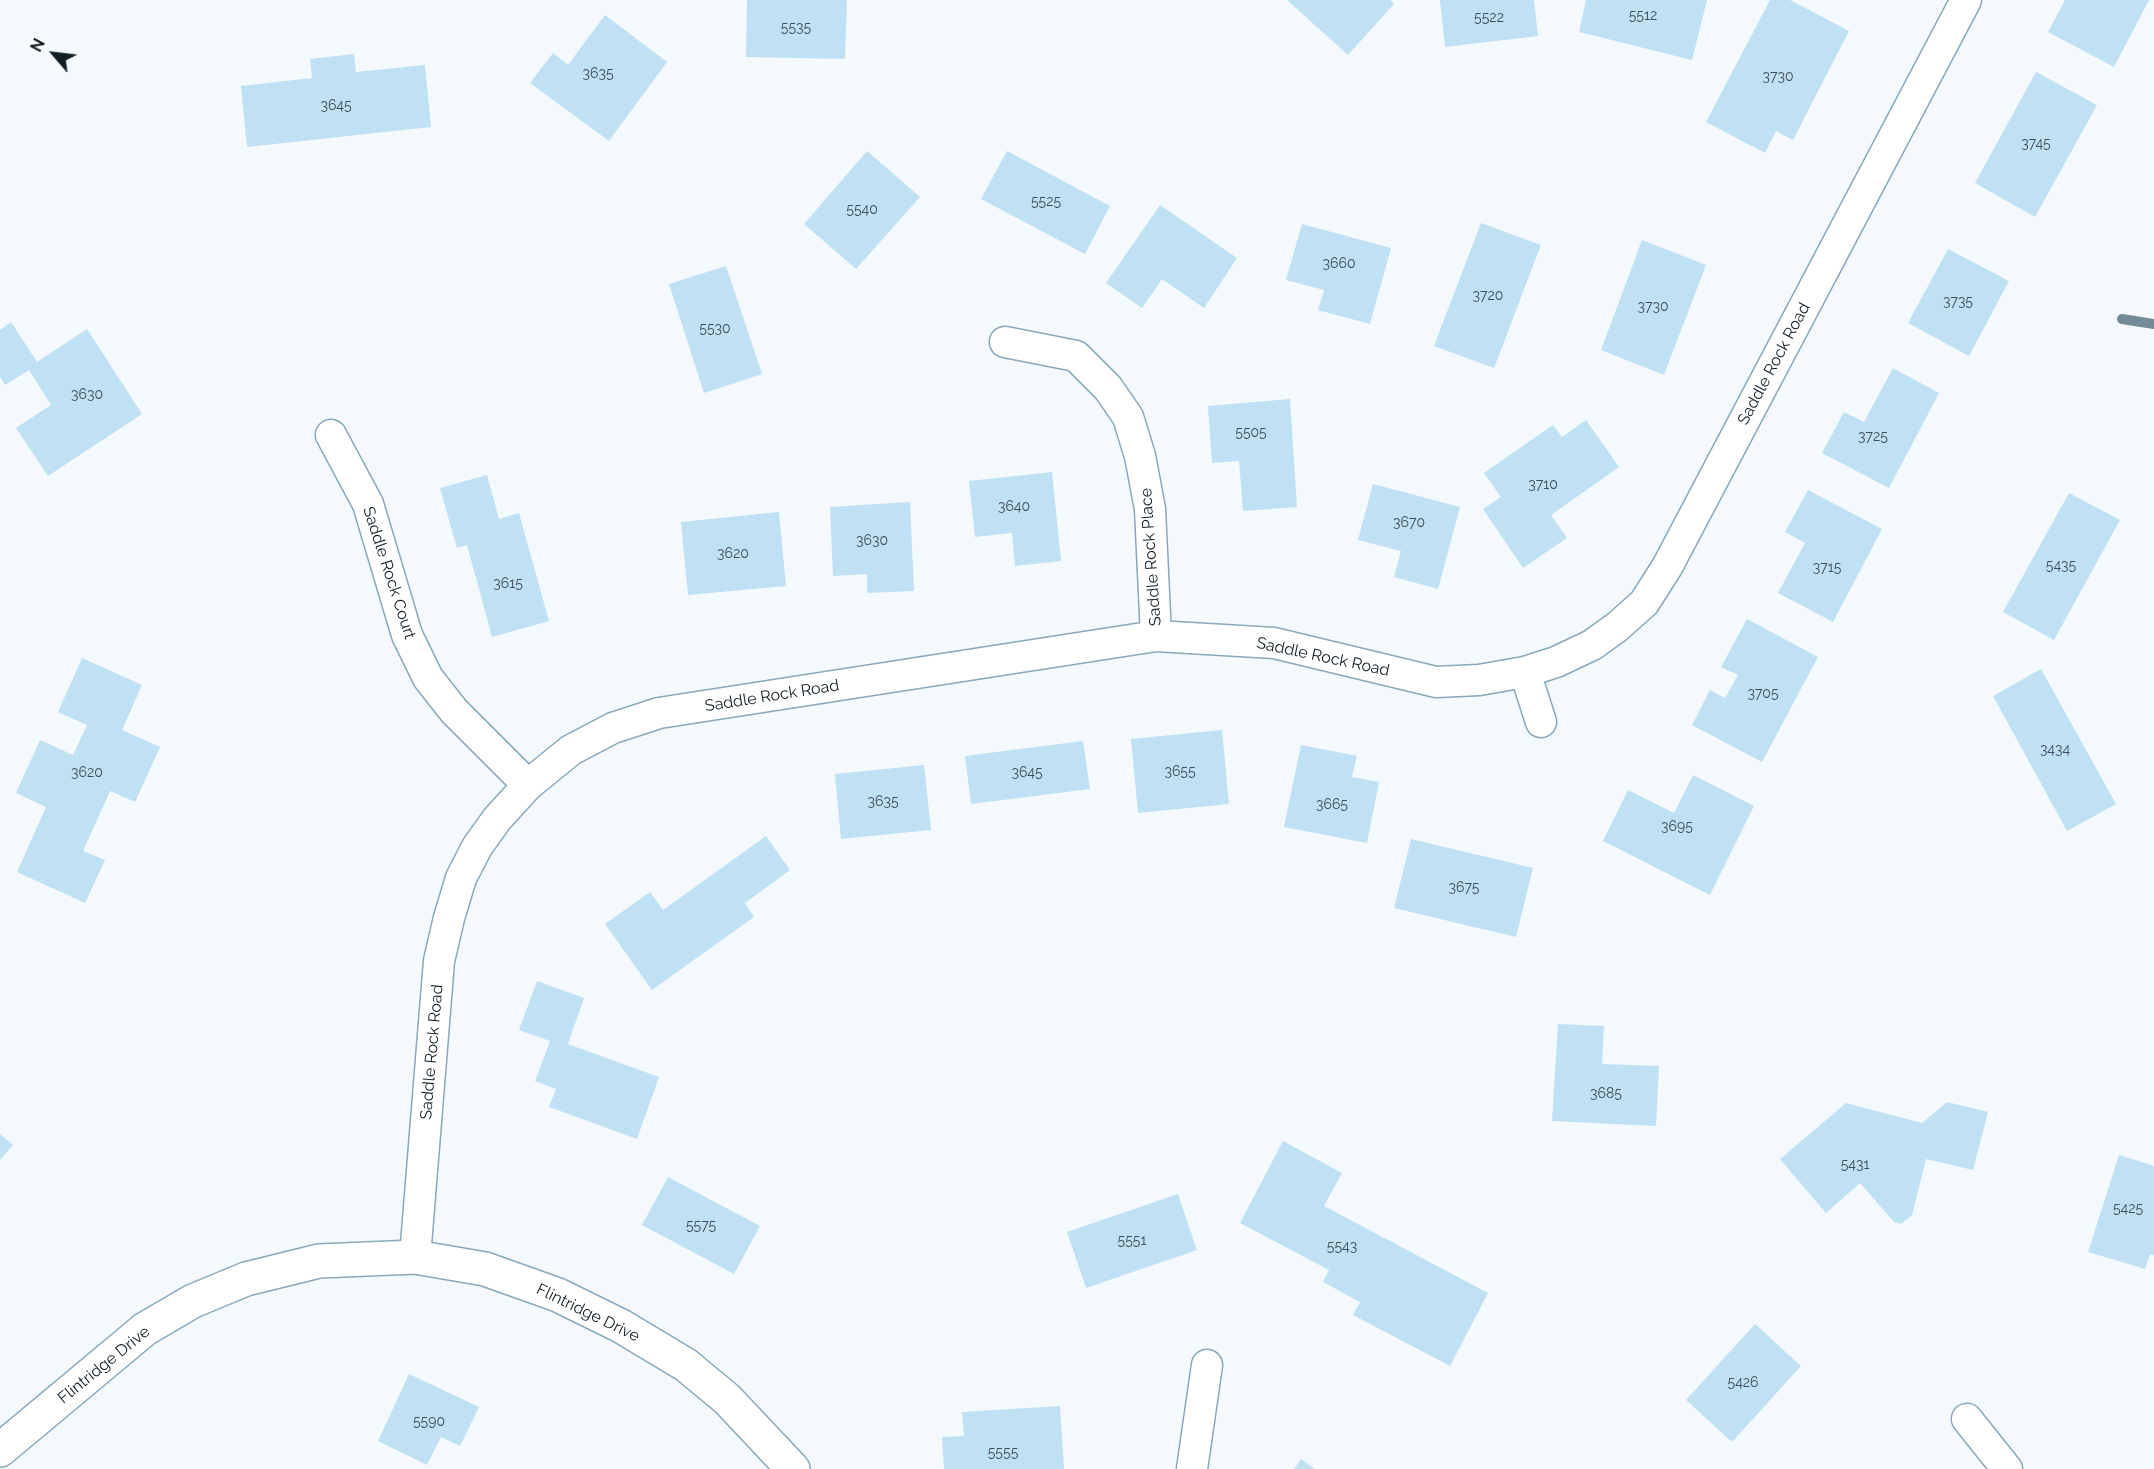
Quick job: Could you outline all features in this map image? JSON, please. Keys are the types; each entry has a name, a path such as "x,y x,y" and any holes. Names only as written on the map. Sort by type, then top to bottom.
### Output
{"street":[{"name":"Saddle Rock Road","path":"415,1257 440,961 449,918 461,878 477,847 497,819 528,785 571,750 613,728 659,713 1156,636 1274,643 1436,682 1479,680 1525,672 1556,662 1592,645 1644,603 1667,567 1966,0"},
{"name":"Saddle Rock Place","path":"1005,342 1076,356 1108,388 1128,417 1140,456 1150,509 1156,636"},
{"name":"Saddle Rock Court","path":"331,435 368,504 407,635 428,678 454,711 528,785"},
{"path":"1525,672 1541,722"},
{"name":"Flintridge Drive","path":"0,1450 145,1329 193,1301 246,1279 319,1261 415,1257 485,1269 558,1295 621,1326 686,1365 727,1398 793,1469"},
{"path":"1192,1469 1207,1365"},
{"path":"1967,1419 2007,1469"}],"building":[{"path":"747,0 847,0 845,59 746,57"},
{"path":"1287,0 1390,0 1394,4 1348,55"},
{"path":"1440,0 1534,0 1538,36 1445,47"},
{"path":"1586,0 1707,0 1692,60 1579,32"},
{"path":"1770,0 1790,0 1849,31 1793,140 1776,131 1765,153 1706,122"},
{"path":"2065,0 2149,0 2114,67 2048,32"},
{"path":"605,15 667,62 609,141 530,83 553,53 568,65"},
{"path":"354,54 356,72 425,65 431,127 247,147 241,86 312,78 310,59"},
{"path":"2036,72 2097,105 2035,217 1975,183"},
{"path":"867,151 920,197 856,269 804,224"},
{"path":"1007,151 1110,206 1085,254 981,199"},
{"path":"1160,205 1237,258 1204,308 1162,279 1142,308 1106,283"},
{"path":"1481,223 1541,245 1494,368 1434,346"},
{"path":"1302,224 1391,248 1370,324 1318,310 1324,290 1286,280"},
{"path":"1642,240 1706,265 1664,375 1601,350"},
{"path":"1948,249 2009,281 1969,356 1908,323"},
{"path":"726,266 762,374 704,393 669,284"},
{"path":"11,322 37,362 87,329 142,414 48,476 16,428 51,405 29,370 5,385 0,377 0,330"},
{"path":"1893,368 1939,393 1889,488 1822,453 1844,412 1864,422"},
{"path":"1290,399 1297,507 1243,511 1239,461 1212,463 1208,406"},
{"path":"1586,420 1619,467 1551,515 1567,538 1523,568 1483,509 1501,497 1484,473 1553,425 1562,437"},
{"path":"1052,472 1061,561 1015,566 1012,533 975,537 969,481"},
{"path":"487,475 499,519 519,513 549,621 492,637 467,545 457,548 440,488"},
{"path":"1373,484 1460,507 1438,589 1394,577 1401,551 1358,540"},
{"path":"1808,490 1882,529 1833,622 1778,593 1805,543 1785,532"},
{"path":"2069,493 2120,520 2054,640 2003,612"},
{"path":"910,502 914,591 867,593 867,574 833,576 830,507"},
{"path":"779,512 786,586 688,595 681,522"},
{"path":"1747,619 1818,657 1762,762 1692,725 1710,690 1725,698 1738,675 1721,667"},
{"path":"82,658 142,685 122,730 160,747 135,802 110,791 83,851 105,860 85,903 17,872 46,807 16,793 40,740 73,755 87,725 58,712"},
{"path":"2041,669 2116,804 2067,831 1993,696"},
{"path":"1222,730 1229,804 1138,813 1131,739"},
{"path":"1083,741 1090,789 971,804 965,756"},
{"path":"1301,745 1357,756 1352,777 1379,782 1367,843 1284,827"},
{"path":"924,765 931,830 841,839 835,774"},
{"path":"1693,775 1754,806 1710,895 1603,841 1628,790 1674,813"},
{"path":"766,836 790,870 745,903 754,917 652,990 605,924 650,892 663,910"},
{"path":"1411,839 1533,868 1516,937 1394,908"},
{"path":"537,981 584,998 568,1044 659,1077 637,1139 549,1107 556,1089 535,1081 550,1041 519,1030"},
{"path":"1558,1024 1604,1026 1602,1064 1659,1066 1656,1126 1552,1121"},
{"path":"1947,1102 1988,1112 1973,1170 1926,1159 1912,1215 1901,1224 1894,1222 1860,1183 1826,1213 1780,1159 1846,1103 1922,1123"},
{"path":"0,1134 13,1145 0,1160"},
{"path":"1283,1141 1342,1173 1324,1206 1488,1293 1450,1366 1353,1315 1360,1302 1323,1282 1329,1270 1240,1223"},
{"path":"2119,1155 2154,1166 2154,1255 2150,1254 2145,1269 2088,1252"},
{"path":"668,1177 760,1226 734,1274 642,1225"},
{"path":"1178,1194 1197,1250 1086,1288 1067,1232"},
{"path":"1755,1324 1801,1366 1732,1442 1686,1400"},
{"path":"409,1374 479,1407 460,1446 441,1437 427,1465 378,1441"},
{"path":"1060,1406 1064,1469 944,1469 942,1437 964,1436 962,1412"},
{"path":"1301,1459 1315,1469 1294,1469"}],"waterway":[{"path":"2122,319 2154,324"}]}
